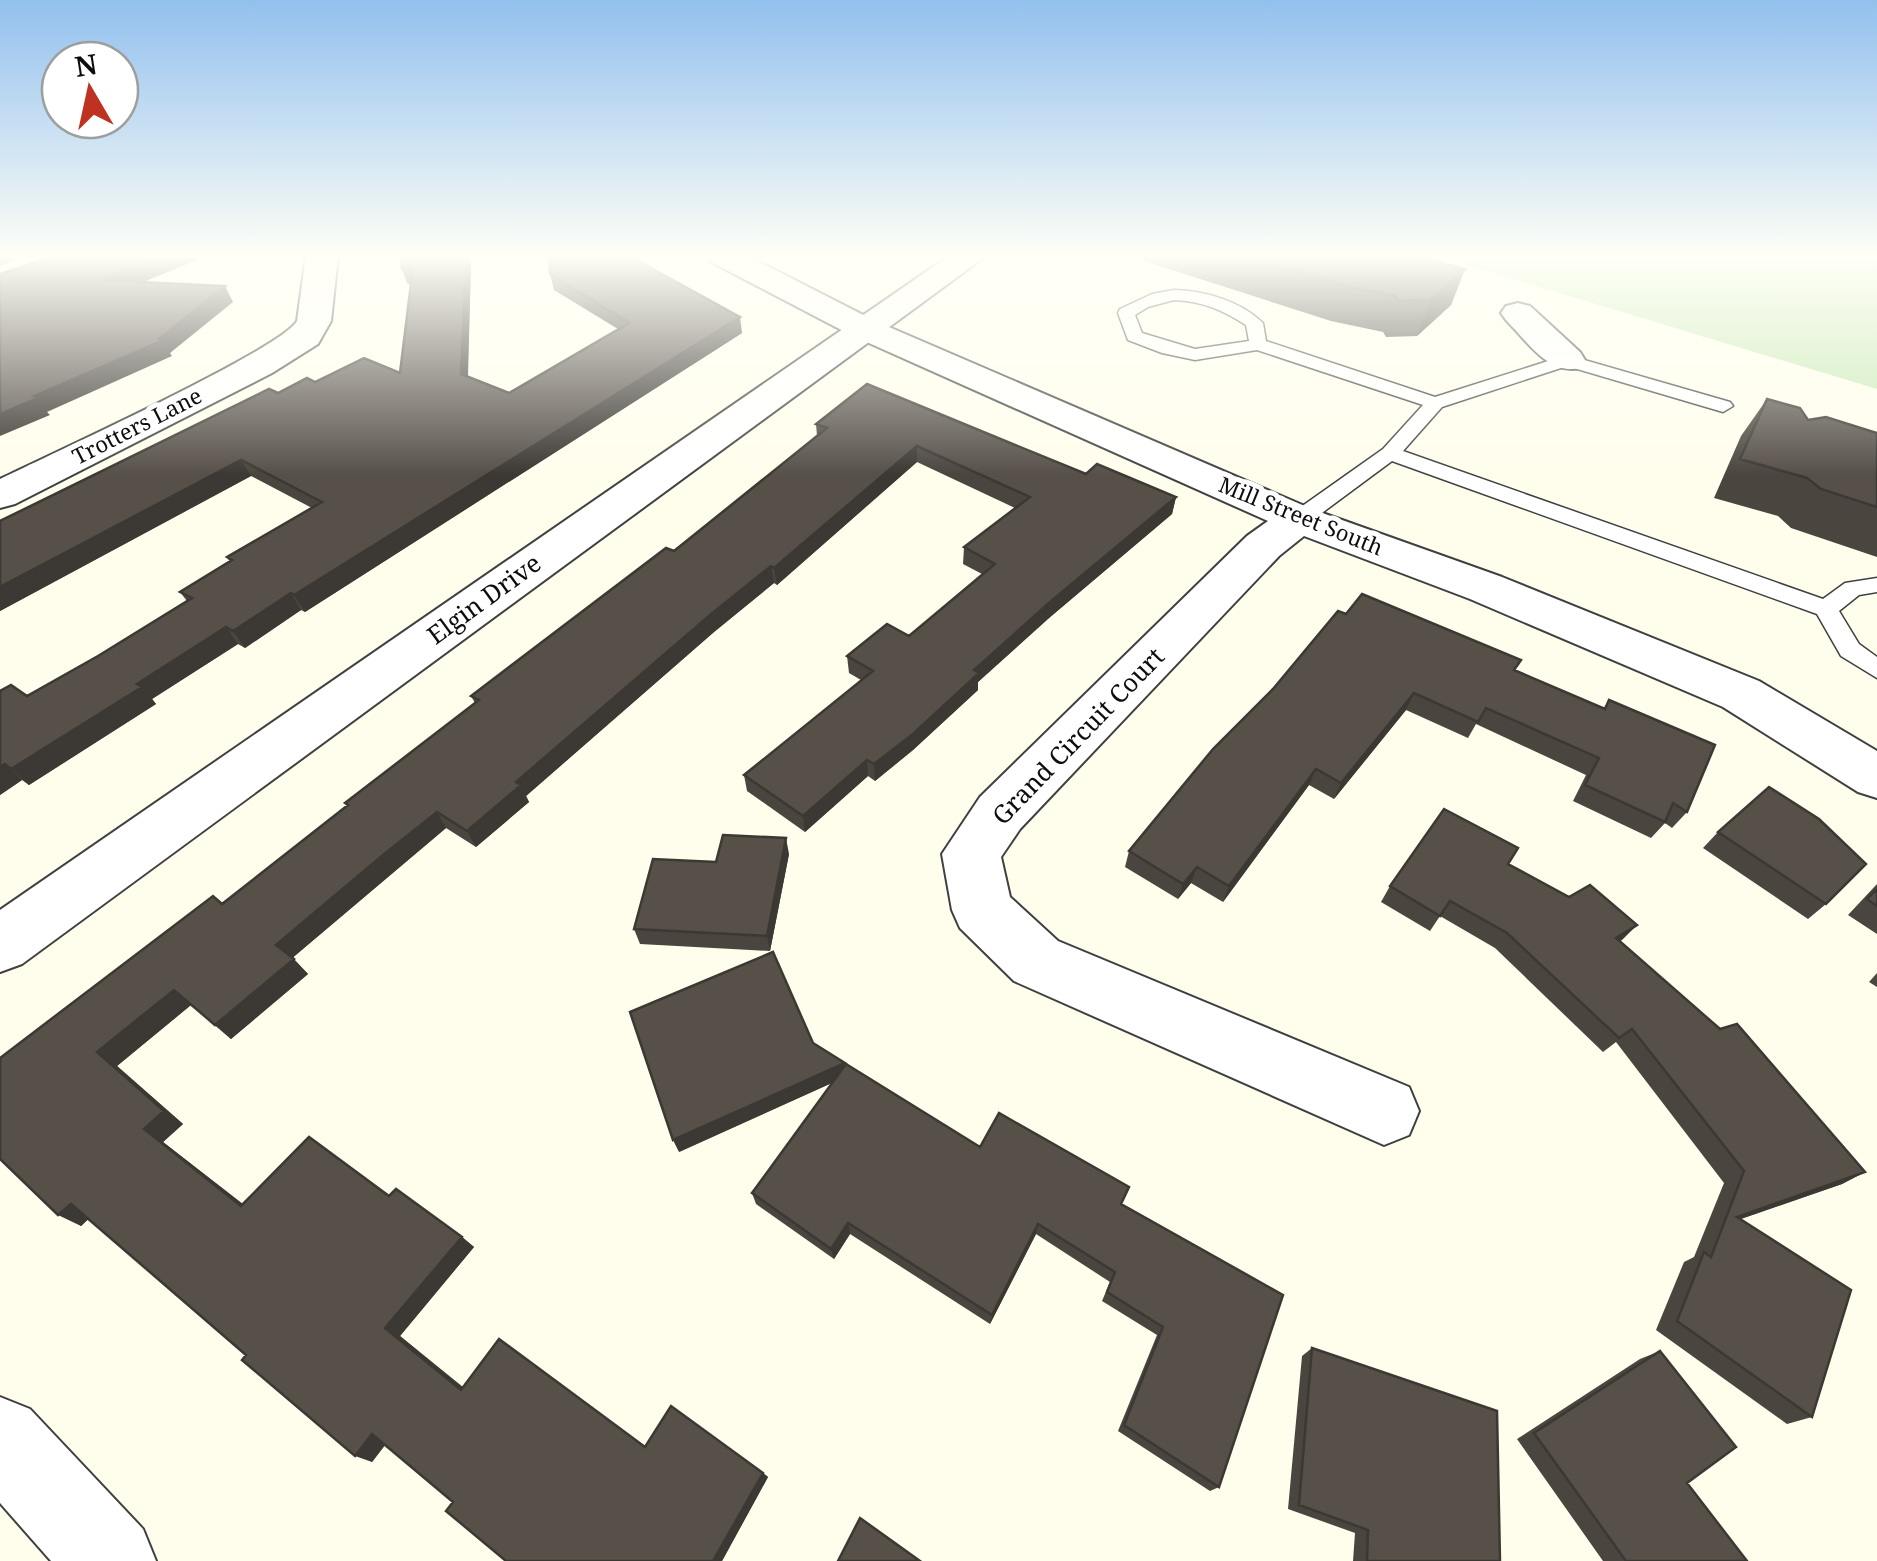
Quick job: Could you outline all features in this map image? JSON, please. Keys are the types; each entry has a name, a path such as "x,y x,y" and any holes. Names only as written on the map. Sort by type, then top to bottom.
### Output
{"street":[{"name":"Trotters Lane","path":"0,495 259,364 306,337 310,329"},
{"name":"Elgin Drive","path":"0,945 862,329"},
{"name":"Mill Street South","path":"865,329 1298,519 1486,588 1740,694 1877,777"},
{"path":"1535,329 1567,360"},
{"name":"Grand Circuit Court","path":"1298,519 1264,546 1014,799 971,854 982,910 1036,961 1384,1111"},
{"path":"0,1439 111,1561"}],"lane":[{"path":"1132,329 1134,336 1167,351 1206,357 1258,344 1435,403"},
{"path":"1255,329 1258,344"},
{"path":"1298,519 1390,453 1435,403 1567,360 1723,406"},
{"path":"1390,453 1826,609 1850,650 1877,669"},
{"path":"1826,609 1853,588 1877,585"}],"green space":[{"path":"1678,329 1877,329 1877,389"}],"building":[{"path":"0,329 172,329 159,339 162,341 0,414"},
{"path":"405,329 463,329 461,374 509,393 619,329 721,329 294,595 291,593 233,631 226,627 137,684 142,687 11,769 5,764 0,767 0,691 11,685 27,696 98,656 192,598 180,592 232,560 227,557 322,502 241,460 0,587 0,521 269,389 278,393 307,378 315,382 364,358 400,373"},
{"path":"867,384 1086,474 1097,464 1176,497 974,670 979,673 913,734 874,764 867,760 803,816 744,775 873,671 847,656 887,624 909,636 995,564 964,547 1030,497 917,446 774,568 771,566 710,615 516,782 521,785 467,831 437,812 383,855 276,945 294,959 215,1025 174,990 97,1052 164,1111 144,1129 241,1206 309,1137 389,1196 396,1189 462,1237 385,1328 461,1390 499,1339 645,1447 671,1406 763,1473 713,1561 506,1561 446,1511 453,1502 372,1434 355,1456 242,1360 246,1355 71,1204 58,1215 0,1159 0,1058 213,896 222,904 479,700 471,696 666,548 674,551 827,428 816,424"},
{"path":"1767,399 1800,408 1808,420 1826,417 1877,433 1877,507 1821,489 1807,478 1740,459"},
{"path":"1362,594 1521,660 1514,670 1605,709 1609,700 1715,745 1687,812 1673,803 1665,822 1585,785 1599,758 1486,708 1478,722 1414,693 1341,783 1316,769 1229,886 1197,867 1183,884 1129,851 1213,749 1273,689 1338,611 1346,614"},
{"path":"1769,787 1819,819 1866,864 1826,904 1718,832"},
{"path":"1444,809 1518,848 1508,864 1569,897 1590,885 1637,925 1616,938 1720,1029 1737,1024 1865,1172 1737,1217 1851,1290 1812,1417 1677,1321 1704,1252 1711,1257 1744,1171 1632,1029 1619,1038 1507,933 1450,901 1440,916 1390,886"},
{"path":"723,835 786,838 767,936 634,929 653,859 716,862"},
{"path":"1877,889 1877,906 1867,899"},
{"path":"773,952 813,1043 845,1063 673,1140 630,1012"},
{"path":"846,1064 980,1147 999,1113 1129,1187 1121,1204 1283,1295 1219,1487 1124,1425 1163,1327 1107,1292 1115,1272 1038,1224 992,1315 848,1223 831,1249 752,1193"},
{"path":"1312,1348 1497,1411 1500,1561 1367,1561 1368,1530 1299,1505"},
{"path":"1660,1351 1736,1447 1687,1483 1747,1561 1626,1561 1534,1433"},
{"path":"860,1518 920,1561 838,1561"}]}
